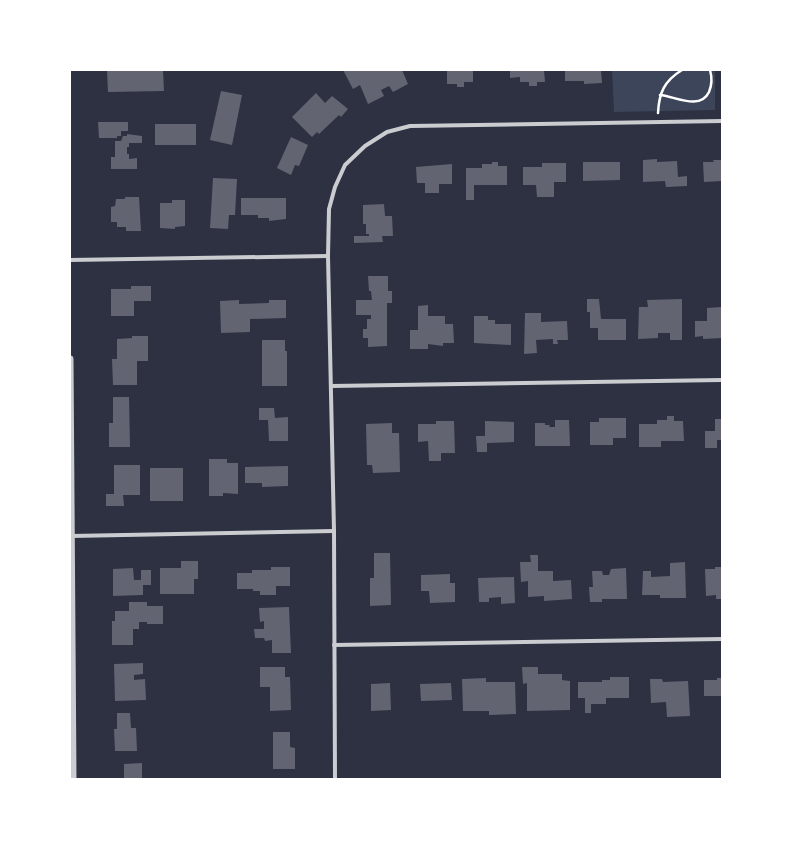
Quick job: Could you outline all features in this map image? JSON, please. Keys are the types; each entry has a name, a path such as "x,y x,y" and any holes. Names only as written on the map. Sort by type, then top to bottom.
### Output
{"street":[{"path":"335,779 334,531 328,256 329,209 335,187 345,165 365,146 387,132 410,126 722,121"},
{"path":"70,260 328,256"},
{"path":"70,359 71,686 73,779"},
{"path":"331,386 722,380"},
{"path":"71,536 334,531"},
{"path":"334,645 722,639"}],"path":[{"path":"658,122 660,95 665,83 682,70"},
{"path":"660,95 687,101 702,100 710,89 710,70"}],"shaded area":[{"path":"612,70 715,70 715,110 614,112"}],"building":[{"path":"107,70 163,70 164,91 108,92"},
{"path":"343,70 402,70 408,84 393,92 389,86 381,90 384,96 368,104 360,85 353,89"},
{"path":"447,70 473,70 473,82 464,82 464,87 457,87 457,84 447,84"},
{"path":"510,70 544,70 545,82 537,82 537,86 529,86 529,82 520,82 520,77 510,78"},
{"path":"565,70 601,70 602,83 584,84 584,81 565,81"},
{"path":"221,91 242,95 232,145 210,140"},
{"path":"316,93 325,103 332,96 348,109 341,117 339,115 319,134 317,132 312,137 292,117"},
{"path":"98,122 128,122 128,131 121,131 121,136 117,136 117,138 99,138"},
{"path":"155,124 196,124 196,145 155,145"},
{"path":"127,134 142,136 142,143 129,143 129,147 127,147 129,159 137,158 137,169 111,169 111,157 115,157 115,141 121,141 123,136 127,136"},
{"path":"291,137 308,145 299,166 295,165 291,175 277,168"},
{"path":"657,159 657,162 677,161 678,177 687,176 687,186 666,187 665,181 643,182 643,160"},
{"path":"713,160 722,160 722,181 704,182 703,162 714,162"},
{"path":"492,162 498,162 498,166 507,166 507,185 474,185 474,200 466,200 466,168 482,168 482,164 492,164"},
{"path":"583,162 620,162 620,180 583,181"},
{"path":"542,163 566,163 566,182 554,182 554,197 537,197 536,185 523,185 523,167 542,167"},
{"path":"452,164 452,184 439,184 439,193 425,193 425,183 417,183 416,167"},
{"path":"213,178 237,179 235,215 229,215 228,229 210,228"},
{"path":"125,197 139,197 141,231 126,231 126,227 117,227 117,222 111,222 111,207 115,206 116,199 125,199"},
{"path":"241,198 286,198 286,219 269,221 269,218 258,218 258,215 241,215"},
{"path":"172,200 185,200 185,226 175,227 175,229 160,228 160,203 172,203"},
{"path":"384,204 385,216 392,216 393,236 382,236 383,242 354,243 354,236 369,236 369,234 366,234 366,224 363,224 363,205"},
{"path":"368,276 388,276 388,291 392,291 392,303 387,303 387,346 368,347 368,338 363,338 363,329 367,329 367,319 371,319 371,315 356,315 356,300 372,300 371,291 369,291"},
{"path":"131,286 151,286 151,301 134,301 134,316 111,316 111,289 131,289"},
{"path":"587,299 599,299 601,319 626,319 626,340 598,340 598,328 590,328 590,312 587,312"},
{"path":"682,299 682,340 670,340 670,333 658,333 658,338 638,339 639,307 648,307 647,300"},
{"path":"239,300 239,304 269,303 269,300 286,300 286,318 250,319 250,332 221,333 220,301"},
{"path":"428,305 428,316 445,316 445,324 453,324 454,343 443,343 443,346 428,344 428,349 410,349 410,330 418,330 418,306"},
{"path":"721,307 722,338 703,339 703,336 695,337 695,321 707,321 707,308"},
{"path":"525,313 541,313 541,322 567,321 568,340 557,340 558,344 553,344 553,339 536,340 537,353 524,354"},
{"path":"474,316 488,316 488,320 495,320 495,324 511,324 511,345 474,343"},
{"path":"132,336 148,336 148,361 137,361 137,385 113,385 112,359 117,359 117,339 132,338"},
{"path":"262,340 285,340 285,351 287,351 287,386 262,386"},
{"path":"113,397 129,397 130,447 109,447 109,423 113,423"},
{"path":"259,408 274,408 275,418 288,417 288,441 269,441 268,420 259,420"},
{"path":"667,416 674,416 674,421 683,421 684,441 661,441 661,447 639,447 639,424 657,424 657,420 667,420"},
{"path":"599,418 626,418 626,438 613,438 613,445 590,445 590,422 599,422"},
{"path":"715,419 722,419 722,440 717,440 717,448 705,448 705,431 715,431"},
{"path":"555,420 569,420 570,446 535,446 535,423 545,423 545,425 550,425 549,427 555,427"},
{"path":"436,421 454,421 455,453 441,453 441,461 429,461 428,441 418,442 418,424 436,424"},
{"path":"485,421 514,422 514,442 487,443 487,452 477,452 476,436 485,436"},
{"path":"392,423 392,433 399,433 400,472 373,473 372,465 367,465 366,424"},
{"path":"209,459 227,459 227,463 238,463 238,494 223,493 223,496 209,496"},
{"path":"114,465 140,465 140,495 123,495 124,506 106,506 106,494 114,494"},
{"path":"288,466 288,486 262,487 262,483 245,483 245,467"},
{"path":"150,468 183,468 183,501 150,501"},
{"path":"374,553 390,553 391,605 370,606 370,578 374,578"},
{"path":"530,555 538,555 538,571 553,571 553,581 571,580 572,599 544,601 544,596 528,597 528,581 521,582 520,562 531,562"},
{"path":"181,561 198,561 198,579 194,579 194,594 160,594 160,568 181,568"},
{"path":"685,562 686,598 660,598 660,595 642,595 643,571 651,571 651,577 670,576 670,563"},
{"path":"271,567 290,567 290,586 276,586 276,595 260,595 260,591 253,591 253,589 237,589 237,573 252,573 252,570 271,570"},
{"path":"715,567 722,567 722,599 716,599 716,595 706,596 705,569 715,569"},
{"path":"133,568 134,580 141,580 141,570 151,570 151,585 143,585 143,595 113,596 113,569"},
{"path":"626,568 627,599 602,599 602,602 590,602 589,587 593,587 592,571 602,571 603,575 609,575 611,569"},
{"path":"450,574 450,583 455,583 455,602 430,603 429,591 421,591 421,575"},
{"path":"514,577 515,603 501,604 501,597 489,598 489,602 479,602 478,578"},
{"path":"129,602 147,602 147,606 163,606 163,624 147,624 147,622 139,622 139,629 133,629 133,645 112,645 112,621 115,621 115,611 129,611"},
{"path":"289,607 291,653 272,653 272,640 265,641 264,638 255,638 254,629 264,629 264,621 260,622 259,608"},
{"path":"143,663 143,674 134,675 134,680 145,679 146,700 115,701 114,664"},
{"path":"260,667 285,667 285,677 290,677 291,710 270,711 270,687 260,687"},
{"path":"522,667 538,667 538,674 562,674 562,680 570,681 570,710 527,711 527,683 523,684"},
{"path":"610,677 629,677 629,698 606,698 606,704 591,704 591,713 585,713 585,698 578,698 578,682 602,682 602,680 610,680"},
{"path":"486,678 486,682 515,682 516,714 489,715 489,711 463,711 462,679"},
{"path":"717,678 722,678 722,696 704,696 704,680 717,680"},
{"path":"650,679 662,679 663,682 688,681 690,716 667,717 666,702 651,703"},
{"path":"390,683 391,710 371,711 371,684"},
{"path":"451,683 452,700 421,701 420,684"},
{"path":"117,713 130,713 131,728 136,728 137,751 115,751 114,729 117,729"},
{"path":"273,732 290,732 290,747 295,748 295,769 273,769"},
{"path":"142,763 142,779 124,779 124,764"}]}
